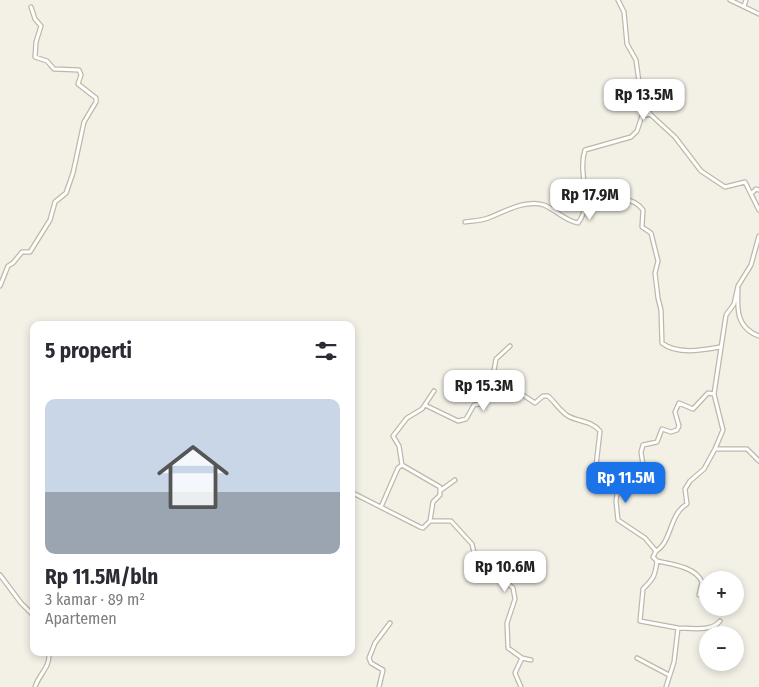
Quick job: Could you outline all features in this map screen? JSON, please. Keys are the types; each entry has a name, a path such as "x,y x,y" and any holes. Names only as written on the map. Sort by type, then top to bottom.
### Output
{"street":[{"path":"618,0 624,12 627,44 636,60 639,82 650,114 675,137 703,173 723,187 745,182 759,210"},
{"path":"730,0 759,14"},
{"path":"744,6 746,0"},
{"path":"0,286 8,266 22,252 30,252 50,218 55,202 66,193 73,173 84,122 96,102 96,98 78,84 81,75 79,70 54,69 48,62 35,57 36,42 41,26 35,19 31,7"},
{"path":"464,222 489,218 505,209 537,204 546,206 558,215 578,224 586,190 581,169 586,148 631,137 637,131 642,114 650,114"},
{"path":"751,194 756,189 759,190"},
{"path":"585,199 612,198 634,202 642,208 642,227 652,234 658,261 655,273 658,285 658,298 662,310 661,341 673,348 707,349 720,347"},
{"path":"699,578 679,566 657,561 653,557 661,547 675,517 686,504 685,489 690,480 704,468 716,449 723,429 712,394 720,347 726,315 734,304 739,285 751,264 751,258 759,236"},
{"path":"739,285 739,319 746,329 759,336"},
{"path":"494,386 493,376 496,360 510,346"},
{"path":"468,375 464,382 467,386 488,393"},
{"path":"425,405 463,421 469,416 474,405 485,402 488,393 494,386 508,379 515,383 520,393 534,403 543,396 548,396 554,405 569,417 594,425 600,432 596,466 628,481 634,477 643,465 641,452 643,445 648,442 657,442 658,435 662,429 672,432 677,430 679,424 675,412 679,403 694,409 712,394"},
{"path":"402,465 400,446 393,435 407,418 425,405 434,392"},
{"path":"716,449 747,449 759,461"},
{"path":"402,465 439,485 441,490"},
{"path":"381,507 398,468 402,465"},
{"path":"619,478 616,501 618,520 645,538 656,551"},
{"path":"355,494 402,520 423,528 430,521 433,502 441,490 455,480"},
{"path":"430,521 451,522 472,544 475,557 513,588 514,599 507,623 508,648 522,658 531,660"},
{"path":"657,561 653,580 643,589 640,621 678,628 700,629 716,625 720,621"},
{"path":"0,575 30,612"},
{"path":"378,687 383,670 371,663 369,658 376,643 390,622"},
{"path":"667,687 674,662 678,628"},
{"path":"35,687 39,677 49,665 49,656"},
{"path":"521,687 515,673 522,658"},
{"path":"636,658 669,675"}]}
